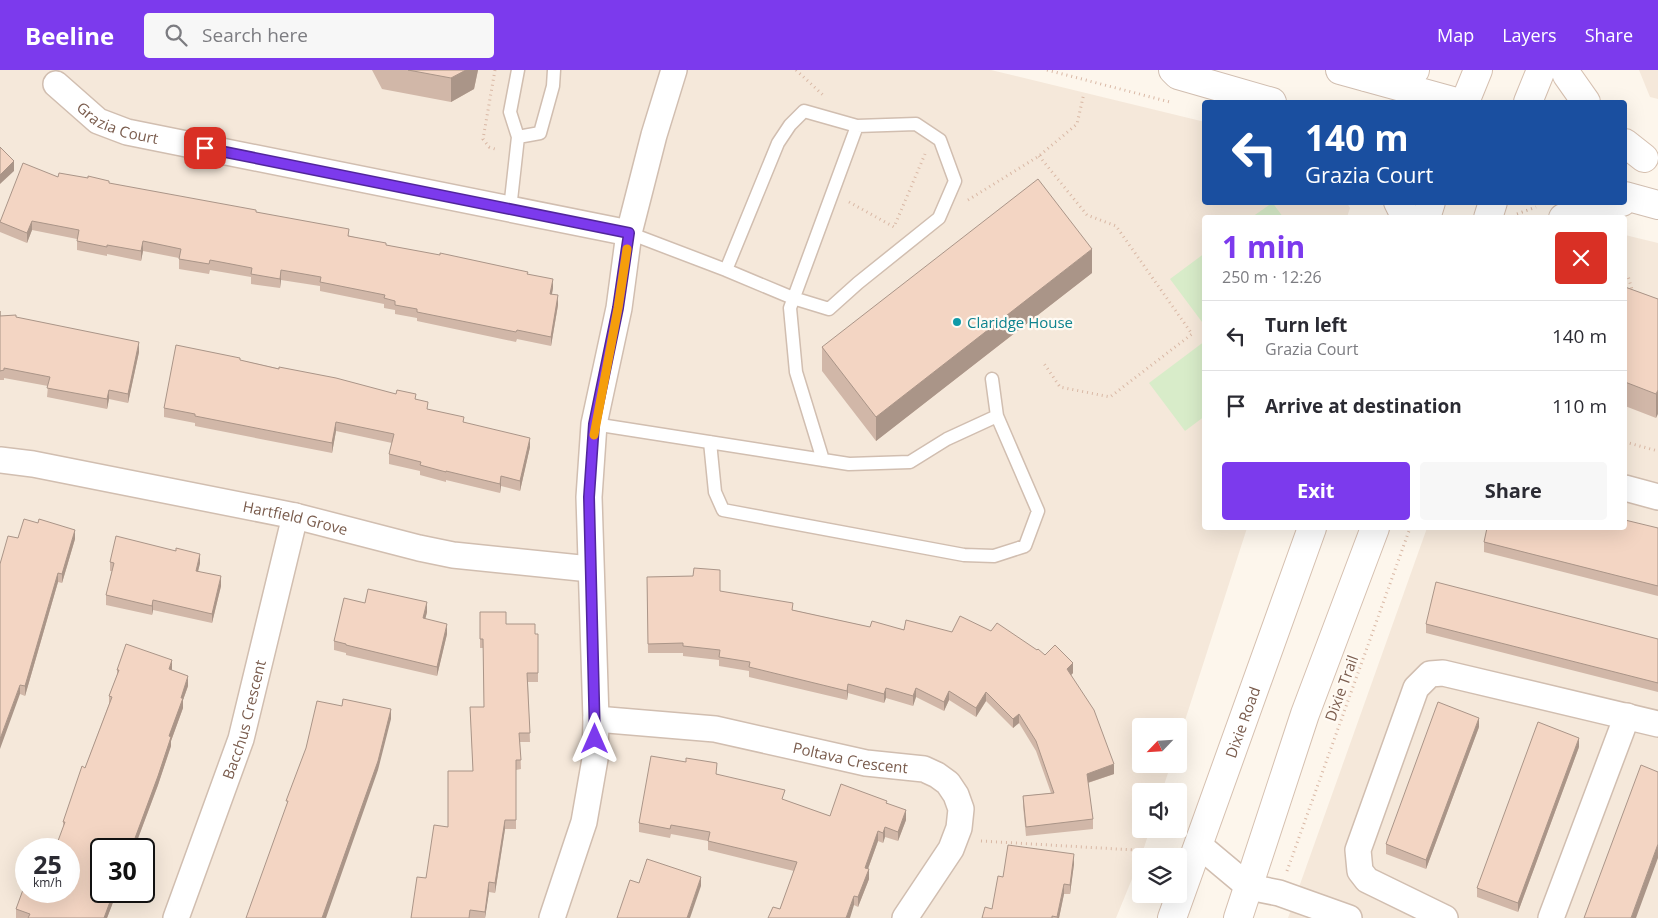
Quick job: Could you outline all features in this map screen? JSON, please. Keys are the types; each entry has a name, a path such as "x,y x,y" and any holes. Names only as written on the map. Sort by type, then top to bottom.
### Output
{"main road":[{"path":"1174,70 1178,75 1265,100"},
{"path":"1340,70 1449,100"},
{"path":"1366,77 1395,78 1411,74 1415,70"},
{"path":"1466,100 1478,70"},
{"path":"1529,100 1541,70"},
{"path":"1565,70 1585,100"},
{"path":"1575,215 1617,205"},
{"name":"Dixie Road","path":"1172,918 1200,846 1238,731 1311,530"},
{"path":"1238,918 1305,714 1374,530"}],"street":[{"path":"552,918 578,845 589,800 595,759 596,719 589,497 594,424 618,308 629,233 654,135 674,70"},
{"name":"Grazia Court","path":"56,84 98,121 127,132 629,233"},
{"name":"Hartfield Grove","path":"0,460 33,464 295,516 453,555 590,569"},
{"path":"1627,489 1658,497"},
{"name":"Bacchus Crescent","path":"176,918 241,739 295,516"},
{"path":"1446,918 1388,892 1367,880 1360,871 1358,850 1416,688 1430,674 1443,672 1658,724"},
{"path":"1551,918 1627,716"},
{"name":"Poltava Crescent","path":"596,719 715,729 866,763 931,771 948,783 959,802 961,816 956,840 906,918"},
{"path":"1200,846 1249,887 1278,893 1349,918"}],"lane":[{"path":"510,209 518,137 510,112 518,70"},
{"path":"518,137 540,133 553,86 554,70"},
{"path":"629,233 793,298 828,309 939,218 955,181 940,140 916,124 857,126 804,111 790,125 778,143 726,270"},
{"path":"823,460 796,372 790,308 857,126"},
{"path":"710,442 715,492 723,510 964,555 994,556 1025,546 1038,511 997,416 992,379"},
{"path":"594,424 849,464 910,462 947,439 997,416"}],"path":[{"path":"495,70 483,139 489,147 506,153"},
{"path":"1047,70 1177,104"},
{"path":"965,202 1039,156 1077,124 1084,92"},
{"path":"832,192 894,227 933,135"},
{"path":"1039,156 1087,215 1116,226 1192,334 1110,397 1060,387 1043,362"},
{"path":"1517,214 1537,205"},
{"path":"1627,276 1635,298"},
{"path":"1627,443 1658,451"},
{"name":"Dixie Trail","path":"1293,856 1409,530"},
{"path":"956,840 1132,851"}],"shaded area":[{"path":"0,70 991,70 1202,121 1202,205 1348,205 1350,208 1348,215 1202,215 1202,530 1246,530 1186,718 1132,718 1132,773 1168,773 1165,783 1132,783 1132,838 1147,838 1144,848 1132,848 1132,879 1116,918 0,918"},
{"path":"1639,70 1658,70 1658,99 1650,97"},
{"path":"1627,235 1658,243 1658,918 1288,918 1426,530 1627,530"}],"green space":[{"path":"1269,205 1274,205 1282,215 1255,215"},
{"path":"1202,255 1202,322 1170,279"},
{"path":"1202,343 1202,418 1185,431 1149,383"}],"building":[{"path":"408,70 466,70 451,78"},
{"path":"0,147 14,161 0,175"},
{"path":"23,163 58,177 59,173 88,178 88,176 109,181 109,183 349,229 348,236 440,255 440,253 553,279 550,294 558,295 551,337 517,330 516,332 417,312 417,309 395,305 395,301 384,298 385,295 320,282 321,277 281,270 280,279 251,274 252,268 210,260 209,264 179,259 181,249 143,241 141,251 107,245 107,247 77,241 79,230 32,221 27,233 0,222"},
{"name":"Claridge House","path":"1038,179 1092,249 876,417 822,347"},
{"path":"1627,288 1658,299 1658,390 1656,394 1627,383"},
{"path":"16,315 16,317 139,342 128,394 109,390 107,399 47,388 50,377 4,368 4,370 0,371 0,316"},
{"path":"176,345 240,358 240,360 279,369 279,367 336,378 396,394 397,390 416,394 415,399 428,402 427,409 464,417 463,422 530,438 520,481 501,476 500,484 420,465 421,462 389,454 394,434 336,422 332,443 195,416 195,414 164,408"},
{"path":"24,519 38,523 39,519 75,530 62,574 58,573 25,686 20,685 0,739 0,564 8,536 18,538"},
{"path":"1627,520 1658,528 1658,586 1484,542 1487,530 1627,530"},
{"path":"116,536 176,551 176,548 200,554 196,571 221,576 212,614 153,600 152,606 106,595 114,563 110,562"},
{"path":"694,568 720,570 720,591 793,603 792,610 870,627 872,621 904,630 906,620 952,632 960,616 991,631 997,623 1045,655 1055,645 1073,663 1067,669 1094,710 1114,764 1087,774 1093,819 1026,827 1023,796 1054,793 1036,741 1019,714 1013,719 986,692 976,708 949,691 944,702 916,688 913,696 886,688 884,694 848,684 847,691 749,667 750,662 719,657 720,650 683,646 683,643 648,644 647,577 693,576"},
{"path":"1436,582 1658,639 1658,683 1426,624"},
{"path":"368,589 427,602 423,618 447,624 437,667 334,641 344,598 365,603"},
{"path":"480,612 506,612 506,624 535,624 535,634 538,634 538,673 527,673 530,733 519,733 521,760 516,760 516,820 505,820 495,883 489,882 485,912 470,910 469,918 411,918 417,877 426,878 434,825 448,827 448,771 473,771 470,707 484,707 483,639 480,639"},
{"path":"126,644 172,660 169,669 188,676 181,698 183,698 169,736 171,737 158,776 135,838 90,838 90,903 110,903 104,918 28,918 30,914 16,909 18,903 80,903 80,838 59,838 82,766 85,768 112,697 109,696 119,670 117,670"},
{"path":"343,699 391,709 378,761 322,918 246,918 306,748 317,701 342,706"},
{"path":"1438,702 1479,718 1426,860 1386,844"},
{"path":"1538,722 1579,738 1518,903 1477,888"},
{"path":"651,756 686,762 686,758 717,763 716,774 785,790 782,799 830,816 841,784 906,810 898,832 885,827 883,833 878,831 865,868 869,869 858,897 854,896 846,918 768,918 773,907 780,909 797,862 708,841 710,832 671,825 670,829 639,823"},
{"path":"1641,765 1658,772 1658,844 1631,918 1584,918"},
{"path":"1008,845 1074,854 1070,885 1064,884 1057,917 982,918 985,907 992,909 998,876 1003,877"},
{"path":"647,859 701,877 687,918 617,918 630,880 639,883"}],"slow traffic":[{"path":"594,435 594,424 618,308 627,249"}],"place":[{"name":"Claridge House","path":"957,322"}],"route":[{"path":"205,148 629,233 618,308 594,424 589,497 595,739"}]}
